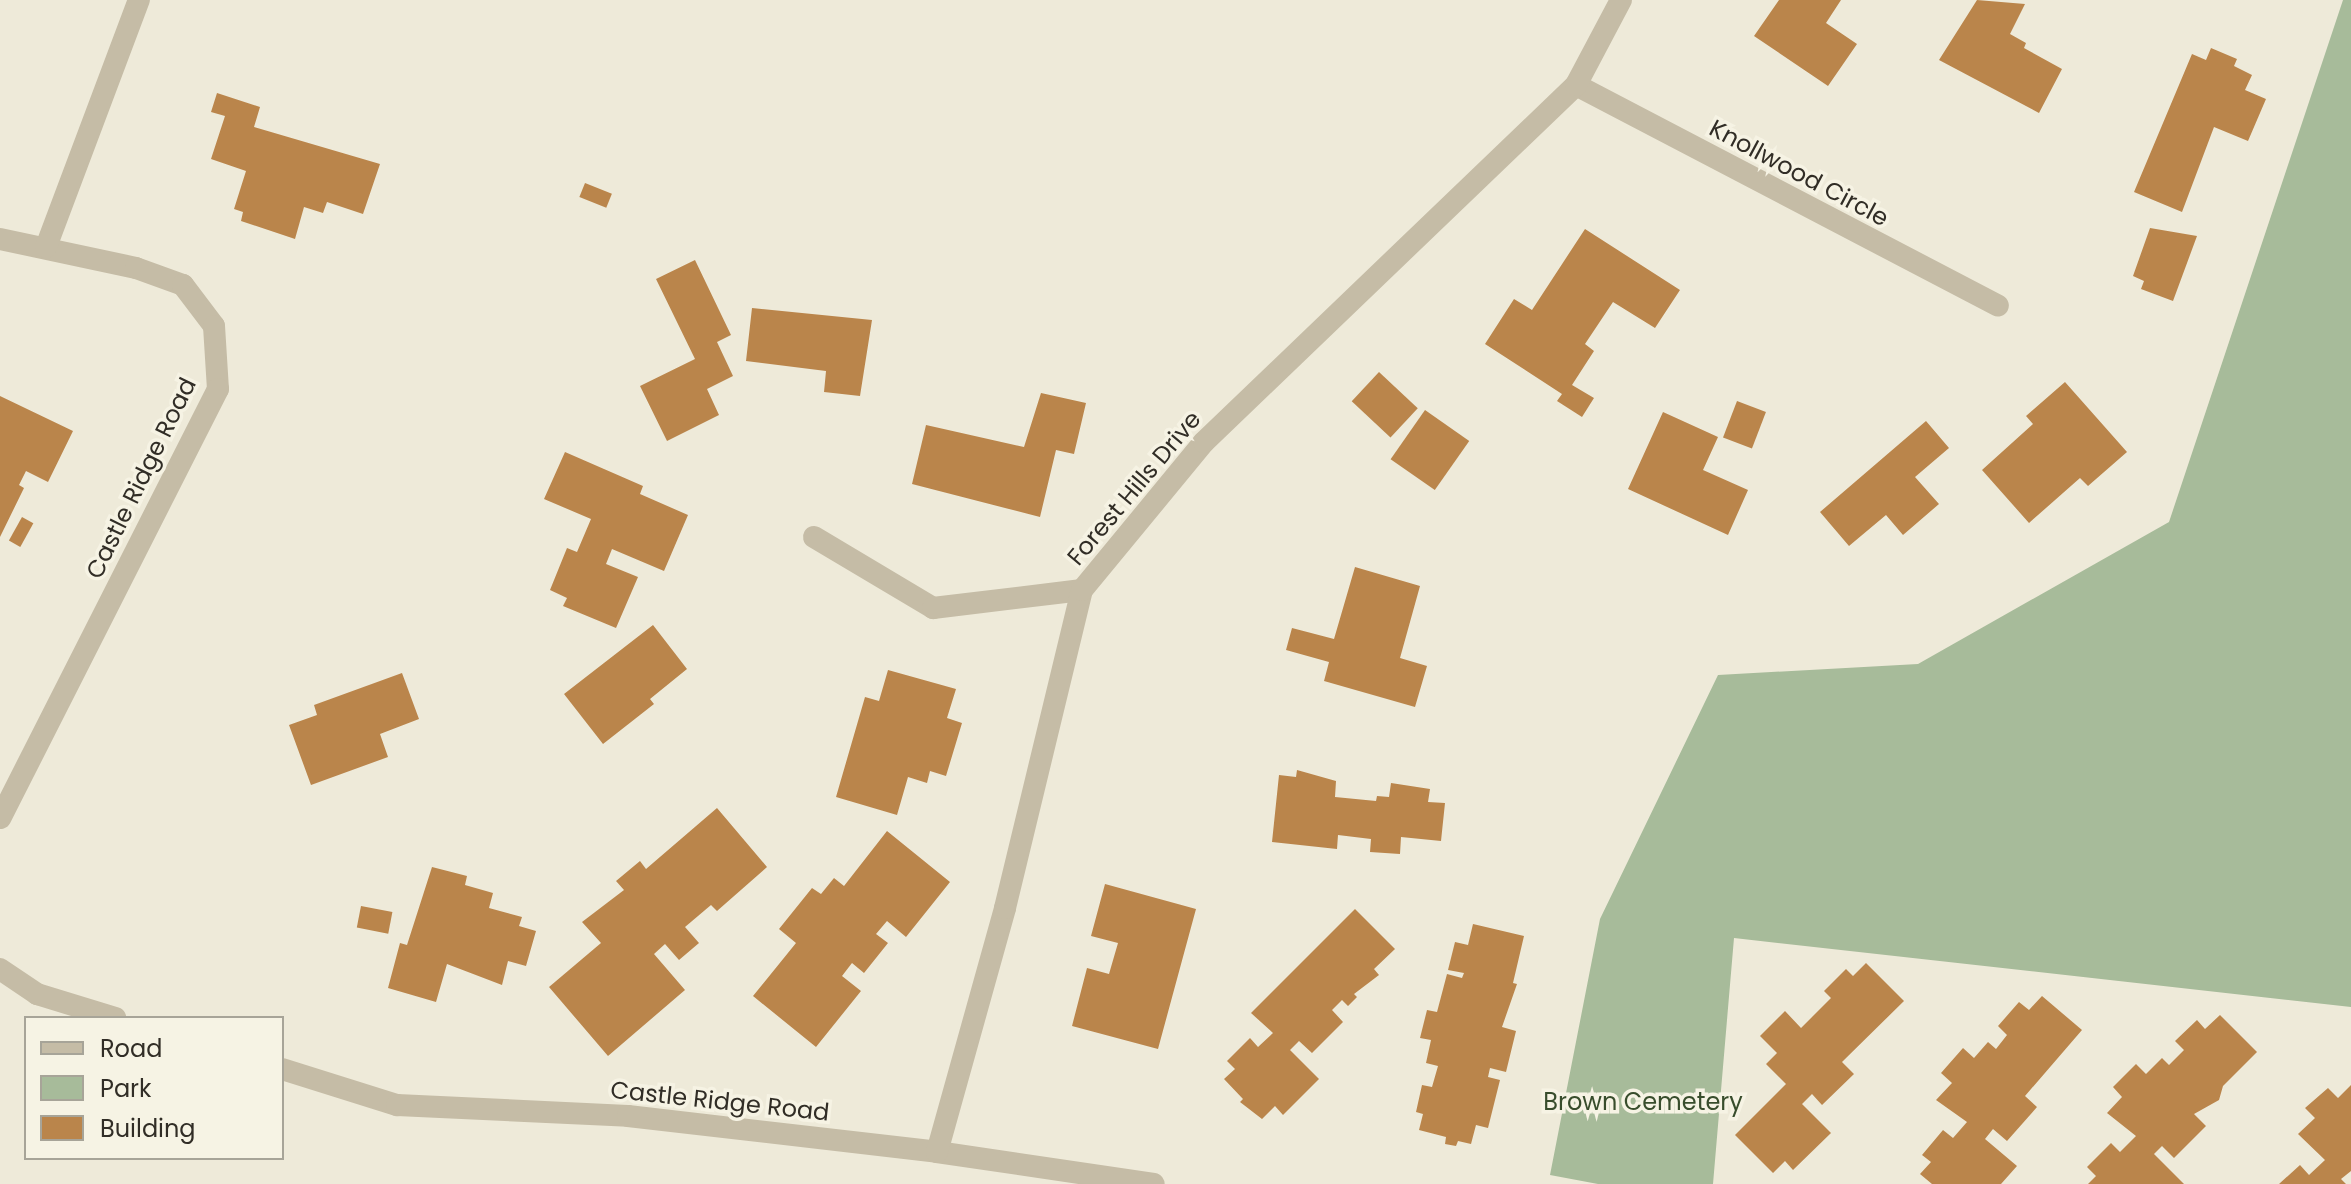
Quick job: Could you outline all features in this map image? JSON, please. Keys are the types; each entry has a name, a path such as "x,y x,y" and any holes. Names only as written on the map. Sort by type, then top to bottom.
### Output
{"street":[{"path":"46,247 139,0"},
{"name":"Forest Hills Drive","path":"937,1152 1068,664 1082,590 1204,442 1576,85 1621,0"},
{"name":"Knollwood Circle","path":"1576,85 1998,306"},
{"name":"Castle Ridge Road","path":"0,239 46,247 183,285 214,326 218,389 0,818"},
{"path":"814,537 933,608 1082,590"},
{"path":"0,969 37,994 108,1016"},
{"name":"Castle Ridge Road","path":"284,1070 397,1105 628,1116 937,1152 1154,1184"}],"green space":[{"name":"Brown Cemetery","path":"2343,0 2351,0 2351,1007 1734,938 1713,1184 1598,1184 1550,1175 1600,919 1718,675 1918,664 2169,522"}],"building":[{"path":"1779,0 1841,0 1826,23 1857,44 1828,86 1754,36"},
{"path":"1977,0 2025,4 2010,34 2026,43 2024,48 2062,69 2039,113 1939,60"},
{"path":"2211,48 2237,59 2234,66 2252,75 2245,90 2266,99 2248,141 2214,127 2182,212 2134,192 2192,54 2206,60"},
{"path":"217,93 260,107 254,127 380,164 363,214 327,202 323,213 304,207 295,239 241,221 243,212 234,209 246,171 211,159 225,116 211,112"},
{"path":"585,183 612,194 606,208 579,197"},
{"path":"2150,228 2197,236 2173,301 2141,289 2144,281 2133,276"},
{"path":"1585,229 1680,290 1655,328 1613,302 1585,344 1594,351 1572,385 1594,398 1582,417 1557,401 1562,394 1485,344 1514,299 1532,310"},
{"path":"695,260 731,335 717,342 733,376 707,389 719,415 667,441 640,386 695,359 656,279"},
{"path":"752,308 872,320 860,396 824,392 826,371 746,361"},
{"path":"1379,372 1418,408 1390,437 1352,401"},
{"path":"2065,382 2127,452 2088,486 2080,478 2029,523 1982,470 2033,424 2026,416"},
{"path":"1041,393 1086,403 1074,454 1056,450 1040,517 912,484 926,425 1024,447"},
{"path":"0,396 73,431 48,482 26,471 19,485 24,488 0,537"},
{"path":"1737,401 1766,412 1752,449 1723,437"},
{"path":"1425,410 1469,441 1435,490 1391,459"},
{"path":"1663,412 1718,437 1703,470 1748,490 1728,535 1628,489"},
{"path":"1926,421 1949,448 1915,477 1939,504 1903,535 1886,515 1849,546 1820,512"},
{"path":"565,452 643,486 640,494 688,515 664,571 612,549 606,564 638,577 616,628 563,606 567,598 550,590 567,548 577,552 591,519 544,499"},
{"path":"22,517 33,523 20,547 9,541"},
{"path":"1355,567 1420,586 1400,658 1427,666 1415,707 1324,681 1329,662 1286,650 1292,628 1334,639"},
{"path":"653,625 687,669 650,699 654,704 603,744 564,694"},
{"path":"888,670 956,689 947,718 962,723 946,776 930,771 927,783 908,777 897,815 836,797 865,697 879,701"},
{"path":"402,673 419,719 380,734 388,757 311,785 289,725 317,715 314,705"},
{"path":"1297,770 1336,781 1335,797 1376,801 1377,796 1389,797 1391,783 1430,789 1428,802 1445,803 1441,841 1401,837 1400,854 1370,852 1371,839 1338,835 1337,849 1272,842 1279,775 1296,777"},
{"path":"717,808 767,867 717,911 711,905 685,927 699,943 679,960 665,944 654,954 685,990 608,1056 549,987 601,943 582,922 624,890 616,881 640,861 646,869"},
{"path":"887,831 950,882 906,937 887,921 876,934 888,943 864,973 852,963 842,976 861,991 816,1047 753,996 796,943 779,929 812,888 821,894 834,878 844,886"},
{"path":"432,867 467,876 465,885 493,893 489,908 522,917 519,926 536,931 526,966 508,961 502,985 447,964 436,1002 388,988 400,943 407,945"},
{"path":"1105,884 1196,909 1158,1049 1072,1026 1087,968 1109,974 1118,943 1091,936"},
{"path":"361,906 392,912 388,934 357,928"},
{"path":"1355,909 1395,949 1374,969 1379,975 1354,994 1357,997 1348,1006 1342,1000 1332,1010 1343,1022 1312,1053 1299,1041 1290,1050 1319,1079 1283,1115 1275,1106 1262,1119 1240,1102 1243,1099 1224,1079 1235,1069 1227,1061 1250,1038 1258,1047 1273,1033 1251,1013"},
{"path":"1473,924 1524,936 1513,983 1517,984 1502,1027 1516,1031 1506,1072 1490,1068 1488,1077 1500,1080 1488,1128 1476,1125 1471,1144 1458,1141 1456,1146 1445,1144 1446,1137 1419,1130 1423,1114 1416,1112 1422,1085 1432,1087 1438,1066 1426,1063 1431,1040 1420,1038 1427,1010 1437,1012 1447,974 1462,978 1464,973 1448,970 1455,942 1468,945"},
{"path":"1866,963 1904,1001 1842,1062 1854,1074 1822,1105 1812,1094 1802,1104 1831,1133 1793,1170 1785,1161 1773,1173 1735,1135 1786,1084 1766,1064 1777,1053 1760,1036 1785,1011 1801,1028 1831,998 1824,991 1846,969 1853,976"},
{"path":"2042,996 2082,1030 2025,1096 2037,1107 2007,1141 1993,1129 1985,1139 2017,1166 2001,1184 1932,1184 1920,1174 1931,1162 1922,1155 1943,1130 1953,1138 1967,1122 1936,1100 1952,1083 1941,1073 1963,1048 1974,1058 1988,1042 1996,1049 2007,1035 1998,1026 2019,1002 2029,1010"},
{"path":"2220,1015 2257,1052 2223,1086 2219,1100 2194,1114 2206,1126 2174,1158 2162,1146 2154,1154 2184,1184 2088,1184 2096,1176 2087,1167 2111,1143 2120,1152 2136,1136 2107,1113 2122,1097 2113,1087 2136,1064 2146,1074 2162,1058 2169,1065 2184,1050 2175,1041 2197,1020 2205,1029"},
{"path":"2351,1085 2351,1171 2341,1179 2346,1184 2279,1184 2300,1165 2309,1175 2325,1160 2298,1134 2315,1118 2305,1108 2328,1088 2338,1098"}]}
